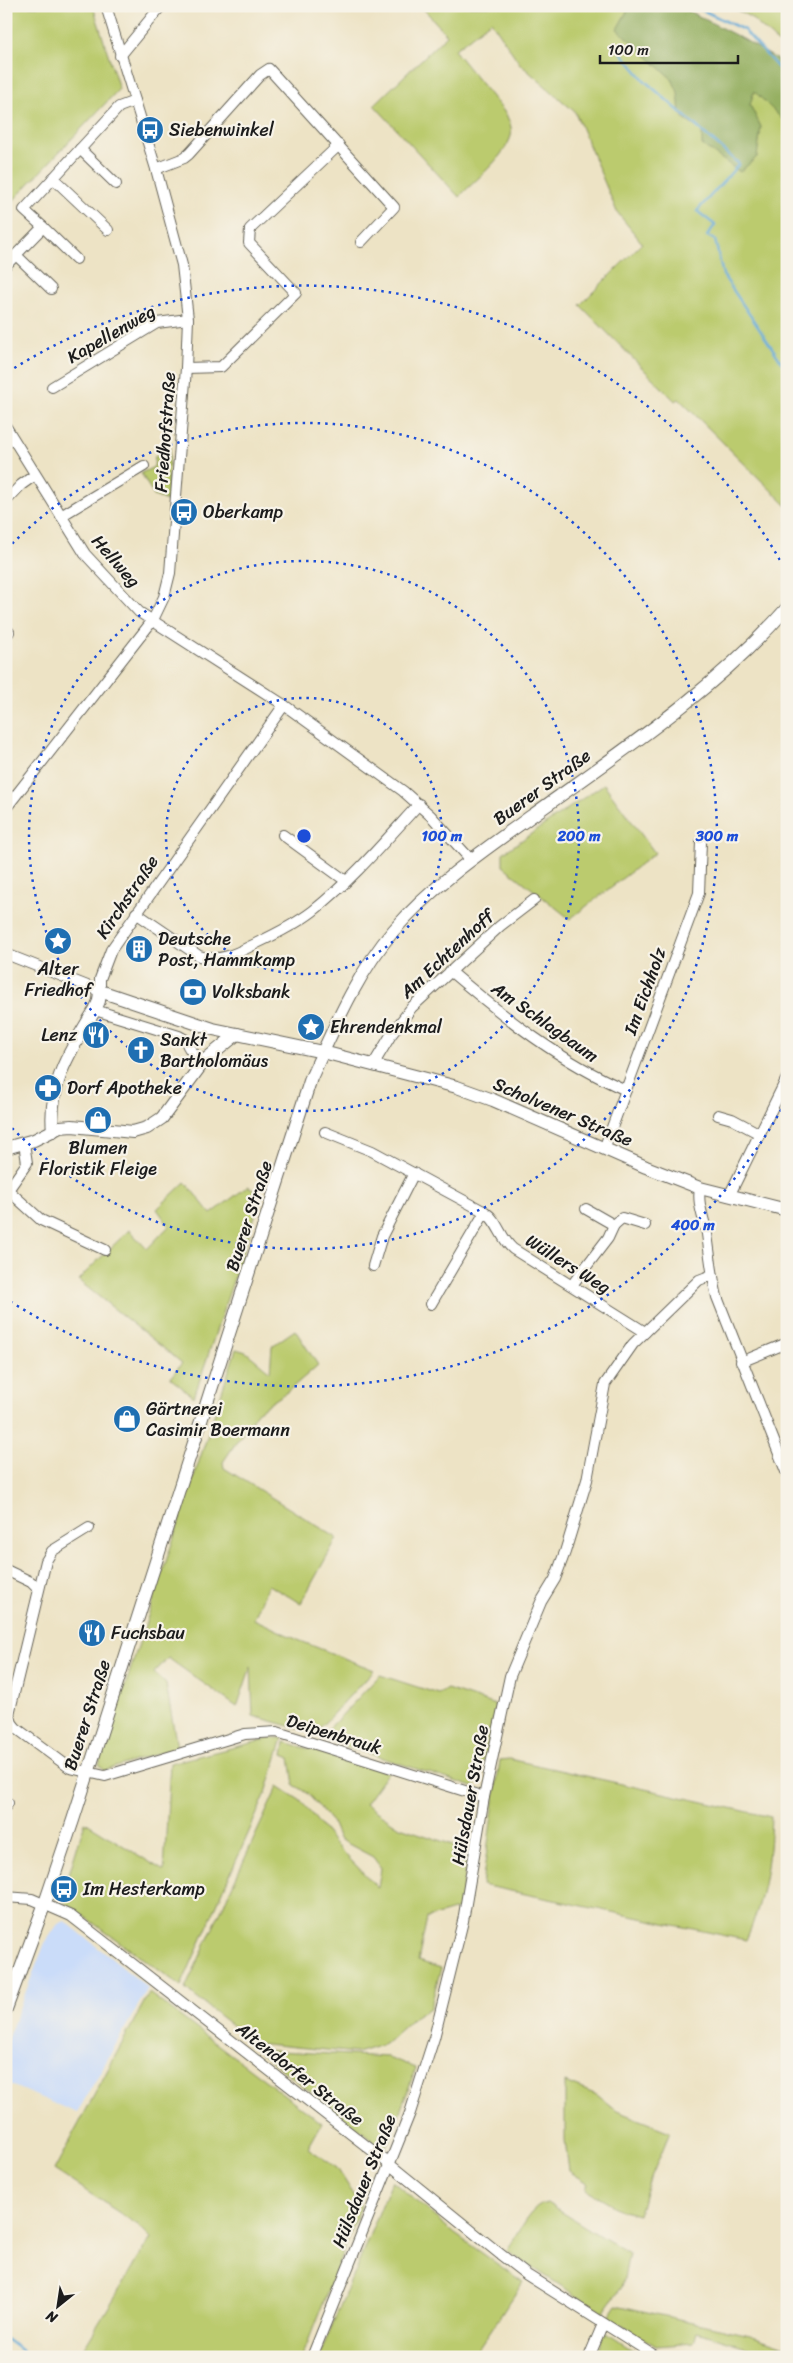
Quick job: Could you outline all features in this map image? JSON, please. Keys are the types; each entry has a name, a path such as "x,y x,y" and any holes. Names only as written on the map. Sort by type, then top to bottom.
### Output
{"main road":[{"name":"Buerer Straße","path":"6,2009 45,1903 308,1088 349,998 392,932 434,891 471,860 694,698 740,658 787,608"},
{"name":"Scholvener Straße","path":"100,992 213,1029 323,1052 493,1100 604,1149 700,1188 787,1210"},
{"name":"Kirchstraße","path":"53,1131 52,1121 61,1069 95,1010 100,992"},
{"path":"6,1148 24,1143 60,1127 72,1126 133,1132 147,1128 162,1118 204,1061 237,1034"}],"street":[{"name":"Friedhofstraße","path":"6,808 153,620 164,597 170,573 188,319 182,264 156,168 106,6"},
{"path":"120,56 162,6"},
{"path":"156,168 184,158 189,154 260,75 268,69 394,207 361,242"},
{"path":"76,259 24,210 119,107 135,101"},
{"path":"186,368 221,367 296,293 249,243 250,229 339,145"},
{"path":"80,149 116,184"},
{"path":"53,178 108,230"},
{"path":"6,265 42,227"},
{"path":"16,255 52,289"},
{"name":"Kapellenweg","path":"52,387 157,323 188,319"},
{"name":"Hellweg","path":"6,427 61,516 98,570 139,612 153,620"},
{"path":"61,516 144,466"},
{"path":"6,501 21,485 35,475"},
{"path":"153,620 284,705 419,804 471,860"},
{"name":"Kirchstraße","path":"100,992 100,980 111,950 284,705"},
{"path":"136,913 199,956 210,960 224,958 296,922 314,910 346,881 419,804"},
{"path":"283,835 346,881"},
{"name":"Im Eichholz","path":"604,1149 699,892 701,842"},
{"name":"Am Echtenhoff","path":"373,1065 391,1034 412,1008 500,926 534,900"},
{"path":"6,954 100,992"},
{"name":"Am Schlagbaum","path":"450,972 478,996 570,1062 626,1090"},
{"path":"95,1010 179,1036 186,1040 187,1047 204,1061"},
{"path":"729,1196 787,1078"},
{"path":"718,1115 732,1119 760,1134"},
{"name":"Wüllers Weg","path":"325,1132 372,1151 485,1212 494,1218 502,1237 513,1249 645,1332"},
{"path":"24,1143 27,1163 7,1192 41,1220 105,1250"},
{"path":"373,1266 382,1236 414,1173"},
{"path":"700,1188 698,1199 707,1233 712,1275 717,1297 741,1362 787,1474"},
{"path":"586,1208 614,1225"},
{"path":"431,1304 485,1212"},
{"path":"572,1285 608,1238 614,1225 622,1218 645,1225"},
{"name":"Hülsdauer Straße","path":"312,2357 410,2114 434,2038 465,1913 484,1797 510,1676 541,1602 555,1579 584,1489 596,1439 605,1384 613,1370 645,1332 699,1280 712,1275"},
{"path":"741,1362 787,1343"},
{"path":"87,1773 70,1768 16,1728 9,1714 46,1562 52,1551 89,1528"},
{"path":"6,1570 31,1582 38,1589"},
{"name":"Deipenbrauk","path":"87,1773 111,1774 245,1734 277,1732 484,1797"},
{"path":"8,1894 45,1903"},
{"name":"Altendorfer Straße","path":"45,1903 71,1916 514,2264 603,2324 657,2357"},
{"path":"588,2357 603,2324"}],"shaded area":[{"path":"65,1921 148,1988 77,2113 6,2083 6,2042 45,1943 58,1924"}],"green space":[{"path":"6,6 93,6 119,89 6,208"},
{"path":"421,6 650,6 787,108 787,506 679,399 675,401 580,305 642,243 617,212 575,112 520,64 491,21 454,50 506,114 511,128 511,136 508,144 496,160 459,197 374,105 447,35"},
{"path":"630,6 679,6 745,40 776,59 787,71 787,124 754,91 750,105 761,127 757,157 740,172 702,145 702,131 685,120 680,113 678,92 672,79 617,29"},
{"path":"729,6 787,6 787,51 750,17"},
{"path":"170,447 167,501 154,496 141,473 154,467 155,456"},
{"path":"604,784 655,853 570,919 503,866 503,853"},
{"path":"185,1182 211,1214 248,1186 262,1195 194,1397 170,1378 182,1363 78,1280 129,1230 147,1249 169,1226 157,1209"},
{"path":"295,1330 318,1365 287,1392 257,1412 223,1462 224,1468 337,1538 301,1603 268,1585 254,1619 298,1640 374,1670 315,1733 253,1716 251,1666 237,1707 168,1658 154,1673 166,1684 177,1747 104,1771 99,1765 236,1349 246,1352 270,1372 272,1346"},
{"path":"380,1675 439,1694 447,1689 496,1705 479,1782 473,1787 320,1738"},
{"path":"272,1738 283,1738 266,1793 181,1986 61,1900 85,1822 164,1871 170,1763"},
{"path":"285,1742 388,1772 365,1804 400,1827 468,1850 460,1908 427,1918 418,1961 441,1968 430,2008 412,2019 385,2044 357,2053 255,2043 185,1989 278,1786 301,1801 336,1845 378,1888 381,1868 373,1857 339,1839 332,1822 308,1794 294,1785 290,1758 283,1755"},
{"path":"509,1759 771,1817 765,1880 758,1909 746,1940 482,1885 500,1760"},
{"path":"149,1993 322,2123 308,2148 337,2168 361,2206 302,2357 78,2357 151,2238 138,2225 54,2170"},
{"path":"257,2050 388,2057 416,2068 390,2139 384,2149"},
{"path":"565,2082 597,2095 617,2111 670,2132 645,2192 639,2215 622,2211 586,2190 588,2183 569,2171 565,2140"},
{"path":"392,2181 455,2234 523,2282 473,2357 319,2357"},
{"path":"547,2203 629,2254 622,2287 603,2313 507,2251 529,2216 541,2205"},
{"path":"616,2305 750,2335 787,2348 787,2357 760,2357 760,2351 697,2332 694,2343 656,2346 608,2317"},
{"path":"605,2332 643,2357 594,2357"}],"waterway":[{"path":"694,6 744,30 787,78"},
{"path":"620,51 645,81 739,164 697,211 715,225 707,236 715,240 723,275 787,370"},
{"path":"6,2339 30,2357"}],"place":[{"name":"Siebenwinkel","path":"150,130"},
{"name":"Oberkamp","path":"184,512"},
{"name":"Alter Friedhof","path":"58,941"},
{"name":"Deutsche Post, Hammkamp","path":"139,949"},
{"name":"Volksbank","path":"193,992"},
{"name":"Ehrendenkmal","path":"311,1027"},
{"name":"Lenz","path":"96,1035"},
{"name":"Sankt Bartholomäus","path":"141,1050"},
{"name":"Dorf Apotheke","path":"48,1088"},
{"name":"Blumen Floristik Fleige","path":"98,1120"},
{"name":"Gärtnerei Casimir Boermann","path":"127,1419"},
{"name":"Fuchsbau","path":"92,1633"},
{"name":"Im Hesterkamp","path":"64,1889"}]}
